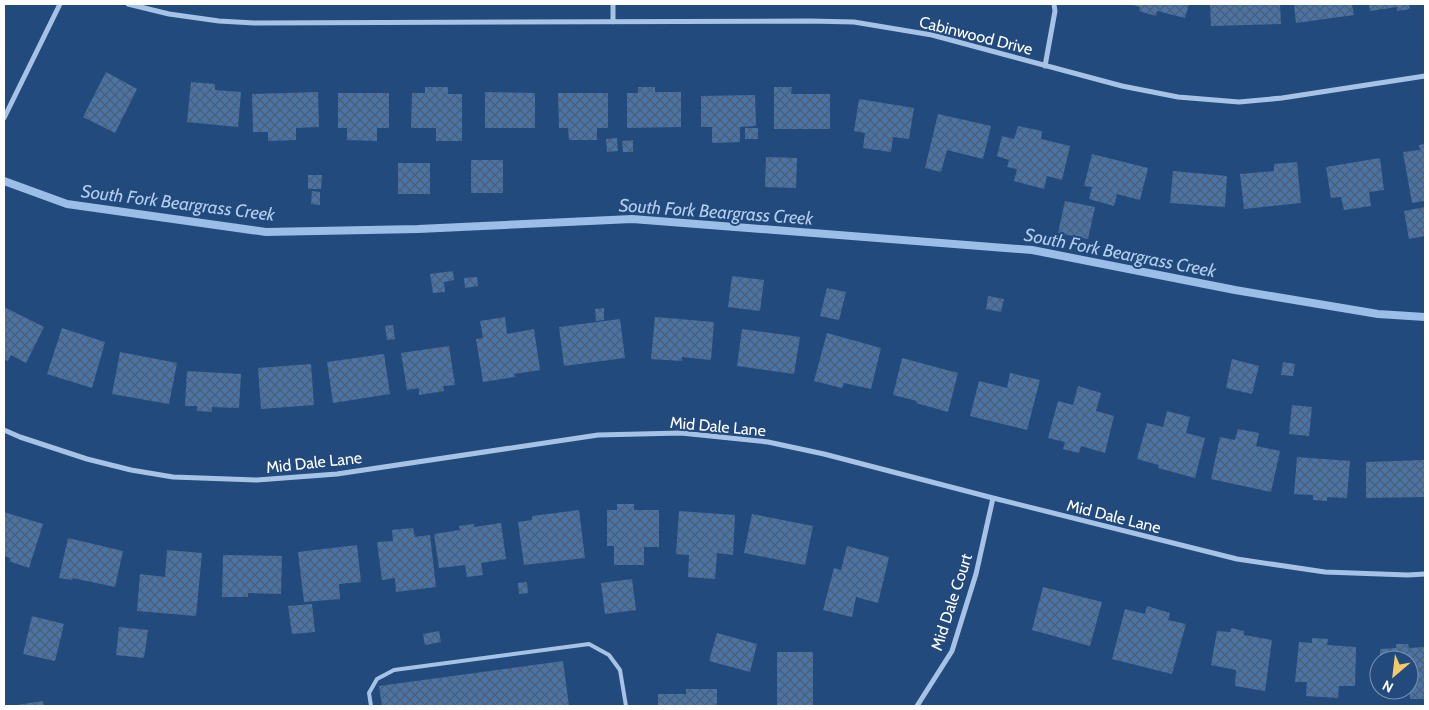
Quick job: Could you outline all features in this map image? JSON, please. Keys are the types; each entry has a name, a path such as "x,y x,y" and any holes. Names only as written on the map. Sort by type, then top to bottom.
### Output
{"street":[{"path":"4,118 60,4"},
{"name":"Cabinwood Drive","path":"128,4 169,14 220,21 254,23 854,22 932,35 1122,86 1178,97 1239,102 1282,98 1425,76"},
{"path":"613,4 613,22"},
{"path":"1045,66 1055,11 1054,4"},
{"name":"Mid Dale Lane","path":"4,430 87,459 131,470 173,477 257,480 337,474 598,435 681,433 768,442 824,454 1237,558 1325,572 1425,574"},
{"name":"Mid Dale Court","path":"916,706 952,651 976,574 993,498"}],"lane":[{"path":"371,706 369,693 377,679 394,670 589,644 609,655 620,670 626,706"}],"building":[{"path":"1129,4 1189,4 1185,18 1157,11 1156,16 1139,11 1140,7"},
{"path":"1210,4 1280,4 1281,24 1211,26"},
{"path":"1294,4 1352,4 1354,15 1296,23"},
{"path":"1369,4 1409,4 1410,9 1397,11 1397,7 1370,11"},
{"path":"106,72 137,89 115,133 83,117"},
{"path":"191,82 215,84 215,90 241,92 238,127 187,122"},
{"path":"425,87 448,87 448,94 462,94 462,141 436,141 436,128 411,128 412,93 425,93"},
{"path":"638,87 655,87 655,92 681,92 681,127 627,128 627,93 638,93"},
{"path":"774,87 792,87 791,94 830,94 830,129 774,129"},
{"path":"318,92 319,127 296,128 296,140 268,141 268,132 253,132 252,94"},
{"path":"485,92 535,93 535,128 485,128"},
{"path":"338,93 389,93 389,128 377,128 377,141 347,140 347,128 338,128"},
{"path":"558,93 608,93 608,128 597,128 597,140 569,140 568,128 559,128"},
{"path":"755,95 756,126 740,127 740,142 712,143 712,127 701,127 701,96"},
{"path":"859,99 914,108 909,139 893,137 891,152 863,148 865,133 854,131"},
{"path":"938,114 991,126 983,159 947,150 941,172 925,168"},
{"path":"1018,126 1042,131 1041,139 1070,146 1062,180 1047,176 1044,189 1014,181 1017,169 1007,167 1009,160 997,156 1002,136 1014,139"},
{"path":"745,128 758,128 758,139 745,139"},
{"path":"617,138 618,151 607,152 606,139"},
{"path":"633,140 633,152 623,152 622,141"},
{"path":"1425,144 1425,201 1412,203 1403,152 1420,150 1419,145"},
{"path":"1092,154 1148,168 1140,200 1117,194 1114,206 1089,199 1092,187 1084,186"},
{"path":"766,157 797,158 796,188 765,187"},
{"path":"1380,158 1384,190 1369,192 1371,206 1344,210 1341,197 1331,198 1326,167"},
{"path":"471,160 503,160 503,193 471,193"},
{"path":"1297,162 1301,203 1244,209 1240,174 1274,171 1274,164"},
{"path":"398,163 430,163 430,194 398,194"},
{"path":"1173,171 1227,176 1225,207 1170,203"},
{"path":"308,175 322,175 321,189 308,189"},
{"path":"312,191 320,192 320,205 311,204"},
{"path":"1065,201 1095,207 1088,239 1058,233"},
{"path":"1425,207 1425,236 1409,239 1404,211"},
{"path":"453,271 454,280 444,282 445,292 433,293 430,274"},
{"path":"732,276 764,280 760,311 728,307"},
{"path":"477,277 478,286 465,288 464,278"},
{"path":"827,288 846,292 839,320 820,316"},
{"path":"988,296 1004,299 1001,312 986,309"},
{"path":"4,307 44,327 26,363 11,355 8,361 4,359"},
{"path":"604,308 604,320 596,321 595,309"},
{"path":"505,317 507,334 534,329 540,370 514,374 515,377 483,382 476,339 483,338 480,321"},
{"path":"655,317 714,322 711,360 682,357 682,361 651,359"},
{"path":"620,319 625,358 564,366 559,327"},
{"path":"393,325 395,339 387,340 385,326"},
{"path":"62,328 105,342 92,388 47,374"},
{"path":"742,329 800,337 794,374 737,366"},
{"path":"827,333 881,348 871,389 844,383 842,388 814,381"},
{"path":"449,346 455,385 443,386 444,391 419,395 419,388 407,390 401,353"},
{"path":"120,352 177,363 169,404 112,394"},
{"path":"384,354 390,394 333,403 327,362"},
{"path":"902,358 958,373 948,412 893,395"},
{"path":"1232,359 1259,366 1252,394 1226,388"},
{"path":"1283,362 1295,364 1293,376 1281,375"},
{"path":"311,364 314,405 261,409 258,368"},
{"path":"187,371 241,374 239,408 212,407 212,412 197,411 197,406 185,406"},
{"path":"1010,373 1040,380 1027,430 970,416 979,381 1007,388"},
{"path":"1078,386 1101,393 1096,411 1114,416 1105,453 1081,446 1079,453 1063,449 1065,442 1048,438 1058,401 1073,405"},
{"path":"1292,405 1312,407 1309,436 1289,434"},
{"path":"1167,411 1190,417 1186,433 1205,438 1195,478 1158,468 1159,465 1137,459 1147,423 1163,427"},
{"path":"1238,429 1259,433 1256,446 1280,451 1271,492 1211,479 1220,437 1235,440"},
{"path":"1297,457 1350,461 1347,498 1327,497 1327,501 1313,500 1313,495 1294,494"},
{"path":"1425,460 1425,497 1366,498 1366,462"},
{"path":"617,504 634,504 634,510 659,510 659,547 644,547 644,565 614,565 614,546 607,546 607,510 617,510"},
{"path":"579,510 585,558 524,565 518,522 532,520 532,516"},
{"path":"679,511 735,515 733,555 717,553 715,579 688,577 689,555 676,554"},
{"path":"4,512 43,524 29,568 9,561 10,558 4,556"},
{"path":"752,514 813,526 805,565 744,553"},
{"path":"501,523 506,559 481,563 483,575 467,577 465,565 439,568 434,534 460,530 459,526 474,524 474,527"},
{"path":"413,528 415,537 430,535 436,587 396,592 395,578 382,580 377,542 393,541 392,530"},
{"path":"68,538 123,551 115,587 73,578 72,580 59,578"},
{"path":"357,545 361,582 339,584 340,599 304,602 298,552"},
{"path":"847,546 889,557 878,603 856,597 852,617 823,610 834,568 841,570"},
{"path":"167,550 202,553 196,616 137,611 140,574 165,577"},
{"path":"223,555 282,556 281,594 248,593 248,597 222,597"},
{"path":"632,579 636,610 605,614 601,583"},
{"path":"527,582 528,593 519,594 518,583"},
{"path":"1043,587 1102,602 1090,646 1032,630"},
{"path":"312,604 315,632 292,634 288,606"},
{"path":"1147,606 1170,613 1168,620 1186,624 1172,674 1112,659 1125,609 1145,614"},
{"path":"32,616 64,624 55,661 23,654"},
{"path":"119,627 148,630 144,658 116,655"},
{"path":"1231,628 1244,631 1244,635 1272,640 1265,691 1235,686 1236,670 1211,665 1217,631 1230,632"},
{"path":"439,631 441,642 425,645 423,634"},
{"path":"717,633 757,644 750,672 709,661"},
{"path":"1312,638 1328,639 1327,645 1356,647 1355,686 1339,686 1338,698 1306,696 1307,682 1295,682 1299,642 1312,643"},
{"path":"1396,644 1408,644 1409,648 1425,647 1425,699 1419,699 1419,650 1380,650 1396,648"},
{"path":"777,652 813,652 813,706 777,706"},
{"path":"563,661 569,706 382,706 379,686"},
{"path":"686,689 717,689 717,706 658,706 658,694 686,694"},
{"path":"43,701 44,706 17,706 17,705"}],"waterway":[{"name":"South Fork Beargrass Creek","path":"4,181 67,204 266,232 418,229 632,219 1032,250 1235,290 1378,314 1425,317"}]}
